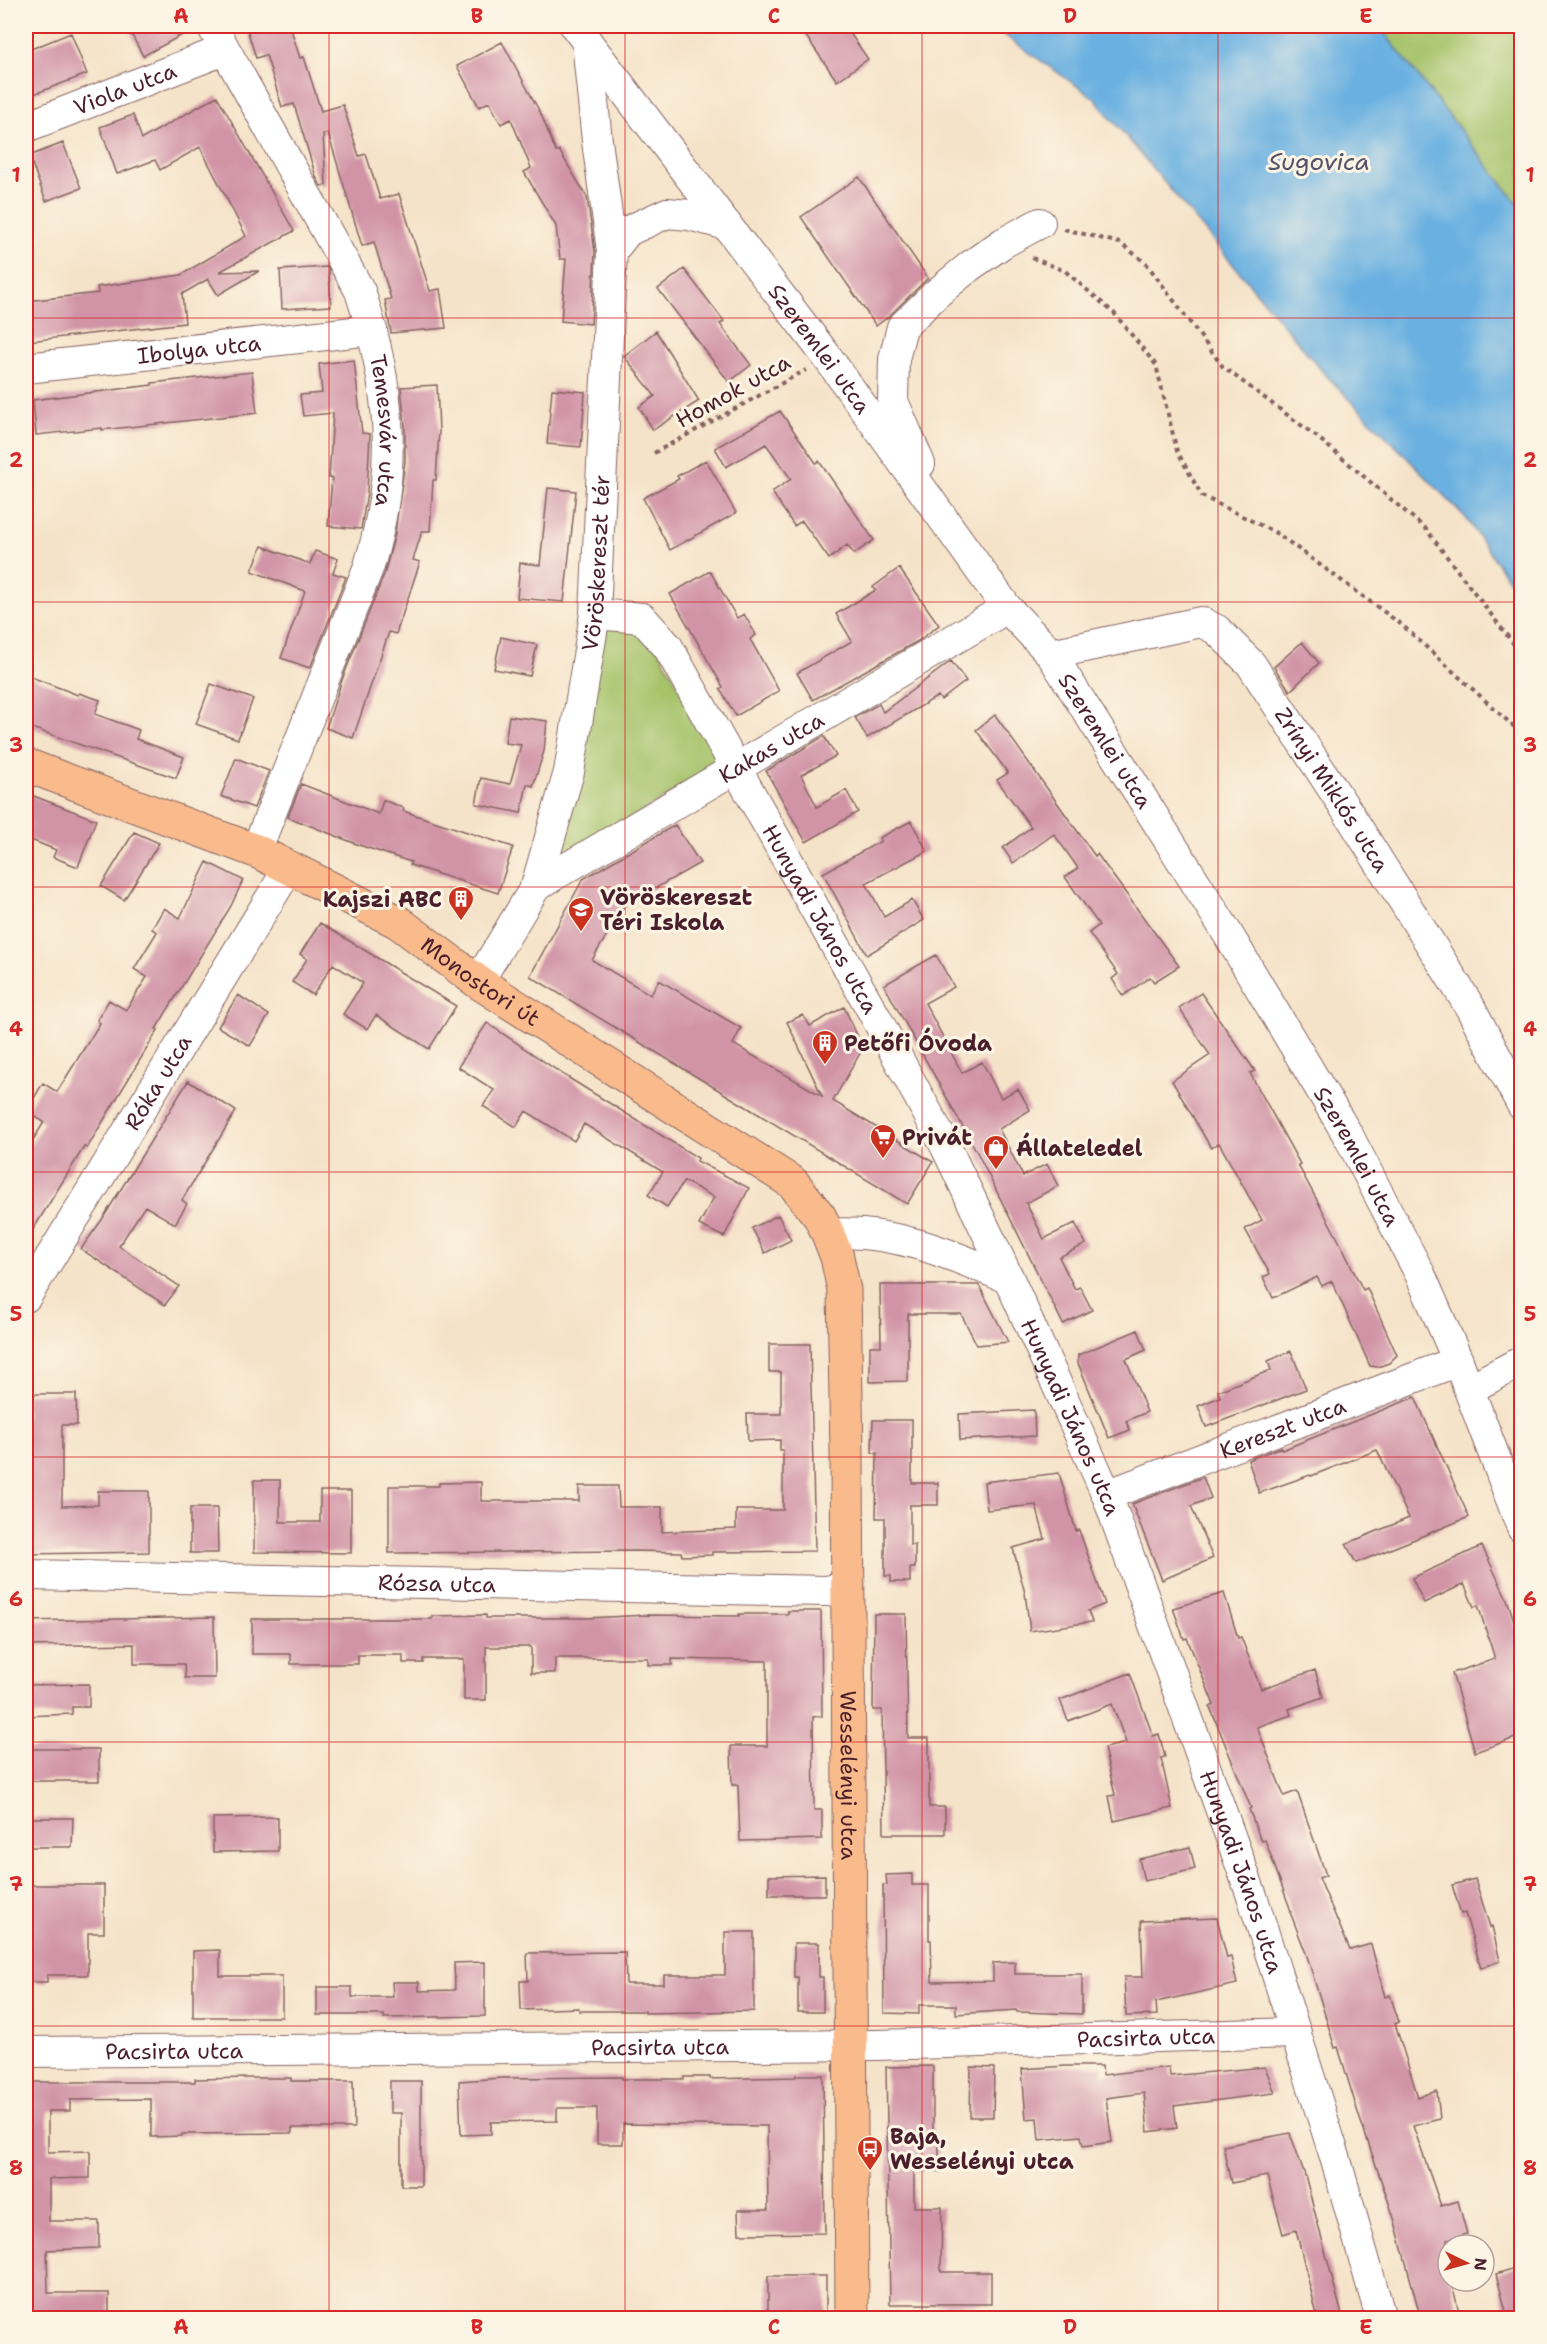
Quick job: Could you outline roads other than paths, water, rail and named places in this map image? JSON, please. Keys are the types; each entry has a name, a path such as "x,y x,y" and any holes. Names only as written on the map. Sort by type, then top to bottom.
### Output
{"main road":[{"name":"Monostori út","path":"26,765 256,851 398,922 478,982 793,1183 819,1217 828,1234"},
{"name":"Wesselényi utca","path":"828,1234 837,1257 844,1290 852,2319"}],"street":[{"name":"Szeremlei utca","path":"581,34 828,358 1007,608 1051,654 1223,926 1349,1137 1420,1274 1458,1361 1521,1528"},
{"name":"Vöröskereszt tér","path":"478,982 536,886 569,772 595,614 612,250 581,34"},
{"name":"Viola utca","path":"26,127 218,38"},
{"name":"Temesvár utca","path":"218,38 360,291 382,370 388,421 388,472 380,529 369,566 256,851"},
{"path":"612,250 628,231 667,213 689,215 727,225"},
{"path":"943,517 893,401 894,359 903,327 936,294 970,266 1003,243 1040,223"},
{"name":"Ibolya utca","path":"26,368 372,330"},
{"name":"Kakas utca","path":"536,886 1007,608"},
{"name":"Hunyadi János utca","path":"595,614 642,618 668,647 868,1003 946,1147 1009,1279 1107,1495 1249,1888 1335,2157 1381,2319"},
{"name":"Zrínyi Miklós utca","path":"1051,654 1201,622 1216,630 1251,664 1349,814 1470,1007 1521,1105"},
{"name":"Róka utca","path":"26,1297 289,868"},
{"path":"828,1234 851,1232 942,1251 1009,1279"},
{"name":"Kereszt utca","path":"1107,1495 1458,1361"},
{"path":"1469,1389 1521,1361"},
{"name":"Rózsa utca","path":"26,1575 814,1591 847,1587"},
{"name":"Pacsirta utca","path":"26,2052 850,2045 1296,2033"}],"water":[{"name":"Sugovica","path":"995,26 1379,26 1521,208 1521,598 1466,518 1322,371 1094,98 1000,32"}],"place":[{"name":"Kajszi ABC","path":"461,922"},
{"name":"Vöröskereszt Téri Iskola","path":"581,933"},
{"name":"Petőfi Óvoda","path":"825,1066"},
{"name":"Privát","path":"883,1160"},
{"name":"Állateledel","path":"996,1171"},
{"name":"Baja, Wesselényi utca","path":"870,2172"}]}
